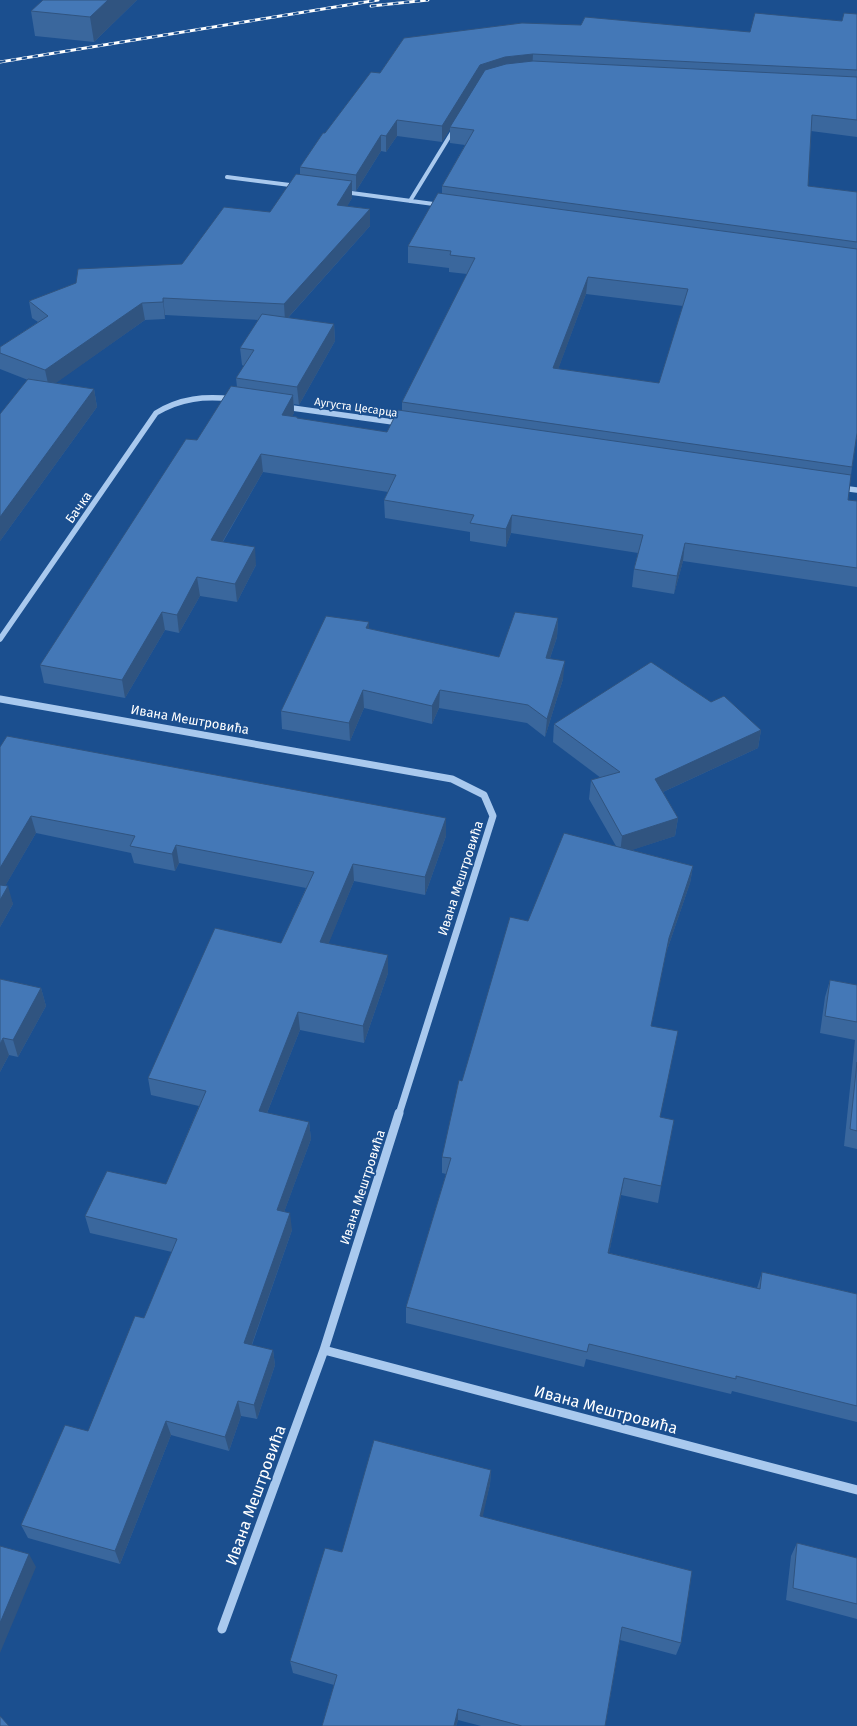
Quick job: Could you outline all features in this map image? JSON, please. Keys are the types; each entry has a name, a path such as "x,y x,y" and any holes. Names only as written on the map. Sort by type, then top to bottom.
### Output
{"street":[{"path":"410,201 458,122"},
{"path":"227,177 304,187"},
{"path":"342,192 449,206"},
{"name":"Бачка","path":"0,640 156,413 170,404 185,399 215,397 238,400"},
{"name":"Аугуста Цесарца","path":"276,405 406,424"},
{"path":"833,487 857,490"},
{"name":"Ивана Мештровића","path":"0,699 452,779 484,795 493,816 324,1350 222,1629"},
{"name":"Ивана Мештровића","path":"324,1350 857,1490"}],"building":[{"path":"43,0 108,0 90,17 31,11"},
{"path":"755,13 842,21 844,13 857,14 857,70 533,54 505,57 480,65 442,126 397,120 386,136 381,135 356,175 300,167 323,133 325,133 371,72 380,73 404,38 522,23 581,25 585,17 750,32"},
{"path":"533,61 857,77 857,120 812,115 808,186 857,192 857,242 442,186 474,130 450,127 485,70 506,64"},
{"path":"296,174 352,181 337,205 370,209 284,304 163,298 163,302 142,303 45,370 0,353 0,347 48,316 29,301 76,283 78,269 182,264 224,207 270,212"},
{"path":"438,193 857,249 857,433 852,467 402,402 475,258 450,255 451,251 408,246","holes":["588,277 688,289 659,383 553,368"]},
{"path":"262,314 334,324 297,387 236,378 254,350 240,348"},
{"path":"28,379 94,389 0,517 0,414"},
{"path":"231,386 293,395 282,415 387,432 398,410 851,475 848,500 857,501 857,568 685,543 677,576 634,569 643,535 512,515 506,529 470,523 474,515 384,500 396,475 261,454 211,540 255,547 235,584 197,577 177,615 162,612 122,680 40,665 186,439 197,440"},
{"path":"515,612 558,618 546,658 565,661 547,719 528,705 440,690 432,706 363,690 349,723 281,711 326,616 369,622 366,628 499,657"},
{"path":"651,662 711,702 724,696 761,730 655,779 678,818 622,836 591,780 620,772 554,724"},
{"path":"7,736 446,818 425,877 353,864 320,942 388,955 363,1026 298,1012 259,1111 309,1122 277,1210 290,1213 244,1343 273,1350 254,1405 238,1401 225,1437 166,1421 115,1551 21,1525 65,1425 88,1431 135,1316 144,1318 177,1239 85,1216 107,1171 166,1184 206,1091 148,1078 215,928 281,943 314,872 176,845 172,854 130,846 135,836 31,816 0,868 0,747"},
{"path":"564,833 693,866 669,938 651,1026 678,1031 660,1117 674,1120 661,1186 624,1178 608,1253 760,1289 762,1272 857,1294 857,1406 736,1376 736,1379 589,1344 587,1352 406,1307 451,1158 442,1157 459,1080 462,1081 510,917 528,921"},
{"path":"0,885 8,886 0,900"},
{"path":"0,979 41,988 13,1040 3,1038 0,1044"},
{"path":"830,980 857,985 857,1022 825,1016"},
{"path":"857,1062 857,1131 850,1129"},
{"path":"374,1440 491,1470 480,1516 692,1571 681,1643 622,1627 605,1726 522,1726 458,1709 454,1726 322,1726 337,1675 290,1661 325,1548 342,1552"},
{"path":"797,1543 857,1558 857,1604 793,1588"},
{"path":"0,1546 29,1554 0,1623"},
{"path":"0,1716 9,1726 0,1726"}],"railway":[{"path":"0,62 378,0"},
{"path":"371,6 428,0"}]}
